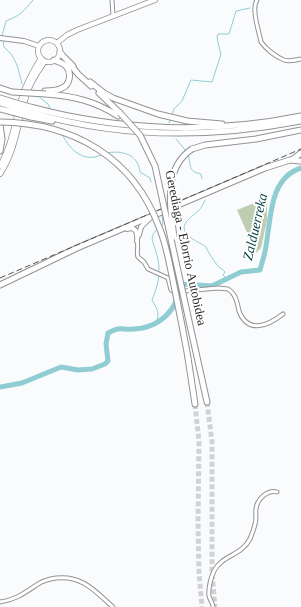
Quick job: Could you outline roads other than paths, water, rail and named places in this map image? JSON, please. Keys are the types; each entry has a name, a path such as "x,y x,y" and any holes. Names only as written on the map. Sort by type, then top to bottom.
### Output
{"highway":[{"path":"60,52 82,78 119,114"},
{"path":"46,93 61,89 70,79 67,67 54,60"},
{"path":"70,64 82,75"},
{"path":"90,82 113,98 158,114 188,121 245,124"},
{"path":"0,87 12,90 68,96 89,101 119,114"},
{"path":"0,98 14,108"},
{"path":"0,104 75,123 102,128 159,132 216,132 271,127 301,121"},
{"path":"0,109 14,108 33,113 136,126 186,128 268,122 301,116"},
{"name":"Gerediaga - Elorrio Autobidea","path":"119,114 140,135 153,159 158,175 207,402"},
{"path":"0,123 2,139 0,151"},
{"name":"Gerediaga - Elorrio Autobidea","path":"0,123 25,123 43,126 78,138 96,148 112,160 136,184 160,228 176,293 195,404"},
{"path":"175,258 170,208 172,180 179,162 192,149 205,145 256,140 301,130"},
{"path":"0,285 107,235 265,168 300,158"}],"main road":[{"path":"57,43 67,35 77,30 154,0"},
{"path":"47,40 57,43 60,52 58,57 54,60 43,60 39,52 39,46 47,40"},
{"path":"0,166 10,143 29,77 43,60"},
{"path":"0,174 6,164 15,141 28,90 43,60"}],"street":[{"path":"112,0 113,16"},
{"path":"257,0 255,3 255,12 264,45 268,50 285,60 301,59"},
{"path":"0,38 24,41 39,46"},
{"path":"137,241 141,227 150,217"},
{"path":"107,235 132,228 137,233 138,258 144,262 148,269 169,279 172,291 176,293 218,288 228,289 235,296 240,312 245,320 257,326 262,326 283,314"},
{"path":"213,607 209,593 214,571 225,559 245,547 256,524 256,508 258,503 268,491 272,490 277,492"},
{"path":"0,602 25,594 39,583 47,579 63,577 79,580 114,607"}],"waterway":[{"path":"2,36 6,21 21,13 33,0"},
{"path":"172,115 174,109 182,101 191,80 212,82 221,54 217,37 218,34 229,34 236,11 250,8"},
{"path":"3,40 4,47 12,55 16,64 22,84"},
{"path":"38,96 48,104 50,108"},
{"path":"63,136 78,154 89,157 101,155"},
{"path":"176,139 186,151"},
{"path":"106,153 118,152 133,157 139,166 140,172 150,178 151,182"},
{"path":"188,155 192,170 201,174 202,179"},
{"name":"Zalduerreka","path":"0,387 22,383 61,367 78,370 92,369 105,364 108,361 106,344 108,333 119,329 141,328 155,324 166,316 174,305 178,297 181,284 212,286 241,272 260,270 266,249 273,201 277,190 291,173 301,168"},
{"path":"205,200 200,209 185,223 184,230 190,237 206,247 217,265 225,272 223,275 228,280"},
{"path":"161,227 163,223 162,216"},
{"path":"156,324 158,312 152,300 158,282 159,268 152,238 157,229"}],"tunnel":[{"path":"207,402 212,442 212,573 215,607"},
{"path":"195,404 199,442 198,522 199,573 202,607"}],"railway":[{"path":"0,278 301,149"}]}
